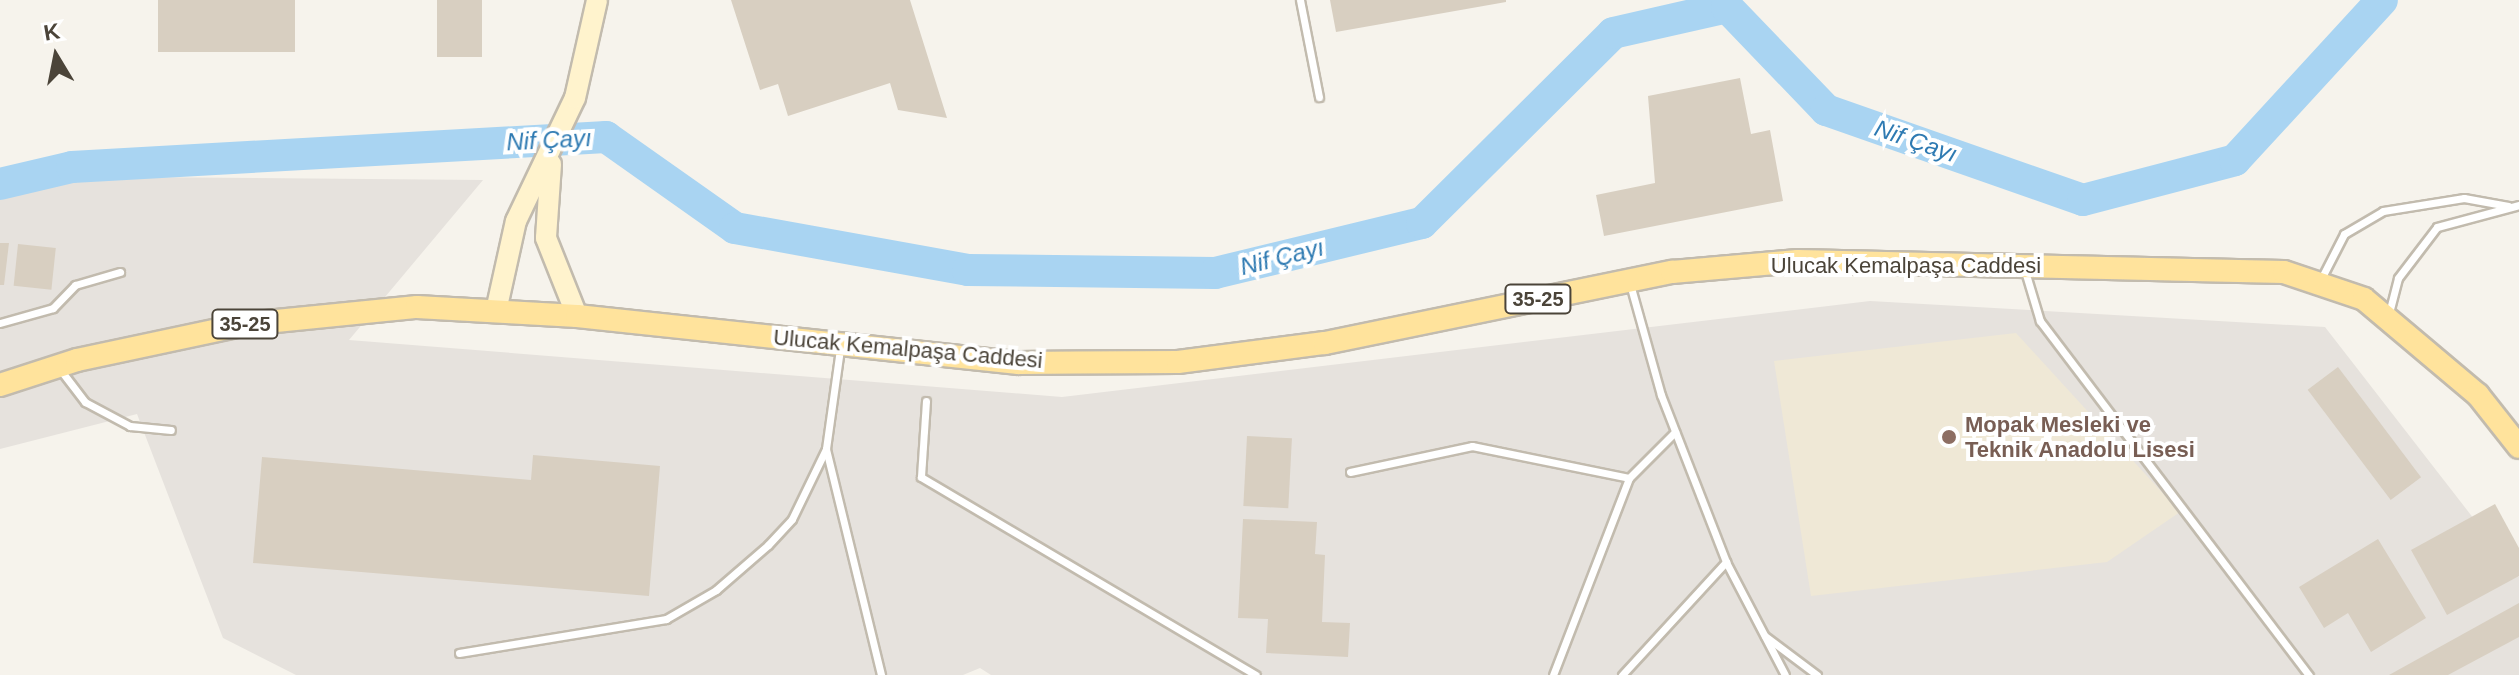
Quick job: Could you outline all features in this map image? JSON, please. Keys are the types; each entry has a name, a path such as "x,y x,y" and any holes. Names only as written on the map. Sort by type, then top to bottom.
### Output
{"main road":[{"name":"Ulucak Kemalpaşa Caddesi","path":"0,385 58,366 246,324 417,307 577,316 1019,363 1178,362 1325,343 1629,281 1798,261 2284,272 2364,299 2478,395 2519,447"}],"street":[{"path":"496,311 516,221 552,156 575,98 597,0"},
{"path":"552,156 546,238 577,316"}],"lane":[{"path":"1300,0 1319,97"},
{"path":"2320,284 2323,263 2344,234 2383,211 2464,198 2508,206"},
{"path":"2388,317 2417,245 2437,227 2519,205"},
{"path":"2025,266 2040,321 2309,675"},
{"path":"0,323 53,308 75,285 120,272"},
{"path":"1629,281 1675,432 1726,562 1785,675"},
{"path":"459,653 666,619 716,590 776,536 826,449 841,344"},
{"path":"58,366 85,402 130,426 171,430"},
{"path":"926,401 921,477 1256,675"},
{"path":"1553,675 1629,478 1675,432"},
{"path":"1350,472 1472,446 1629,478"},
{"path":"826,449 881,675"},
{"path":"1622,675 1726,562"},
{"path":"1764,634 1817,675"}],"shaded area":[{"path":"0,176 483,180 349,340 1062,397 1870,301 2325,327 2519,577 2519,675 991,675 980,668 963,675 296,675 223,638 137,414 0,449"},
{"name":"Mopak Mesleki ve Teknik Anadolu Lisesi","path":"2016,333 2180,512 2107,562 1811,596 1774,361"}],"building":[{"path":"158,0 295,0 295,52 158,52"},
{"path":"437,0 482,0 482,57 437,57"},
{"path":"731,0 910,0 947,118 898,110 890,83 788,116 778,84 760,90"},
{"path":"1330,0 1506,0 1506,2 1336,32"},
{"path":"1740,78 1751,134 1770,130 1783,201 1604,236 1596,195 1655,183 1648,96"},
{"path":"0,243 9,243 4,285 0,285"},
{"path":"18,244 56,248 51,290 14,286"},
{"path":"2338,367 2421,477 2391,500 2308,390"},
{"path":"1247,436 1292,438 1288,508 1243,506"},
{"path":"533,455 660,466 649,596 253,563 262,457 531,480"},
{"path":"2495,504 2519,548 2519,576 2447,615 2411,550"},
{"path":"1243,519 1317,522 1315,554 1325,555 1322,622 1350,623 1348,657 1266,653 1268,619 1238,618"},
{"path":"2378,539 2426,618 2371,652 2348,613 2324,628 2299,587"},
{"path":"2519,603 2519,637 2448,675 2389,675"}],"waterway":[{"name":"Nif Çayı","path":"0,184 72,167 606,137 735,228 968,270 1215,273 1422,223 1613,33 1727,7 1826,110 2083,200 2235,160 2382,0"}],"place":[{"name":"Mopak Mesleki ve Teknik Anadolu Lisesi","path":"1949,437"}]}
